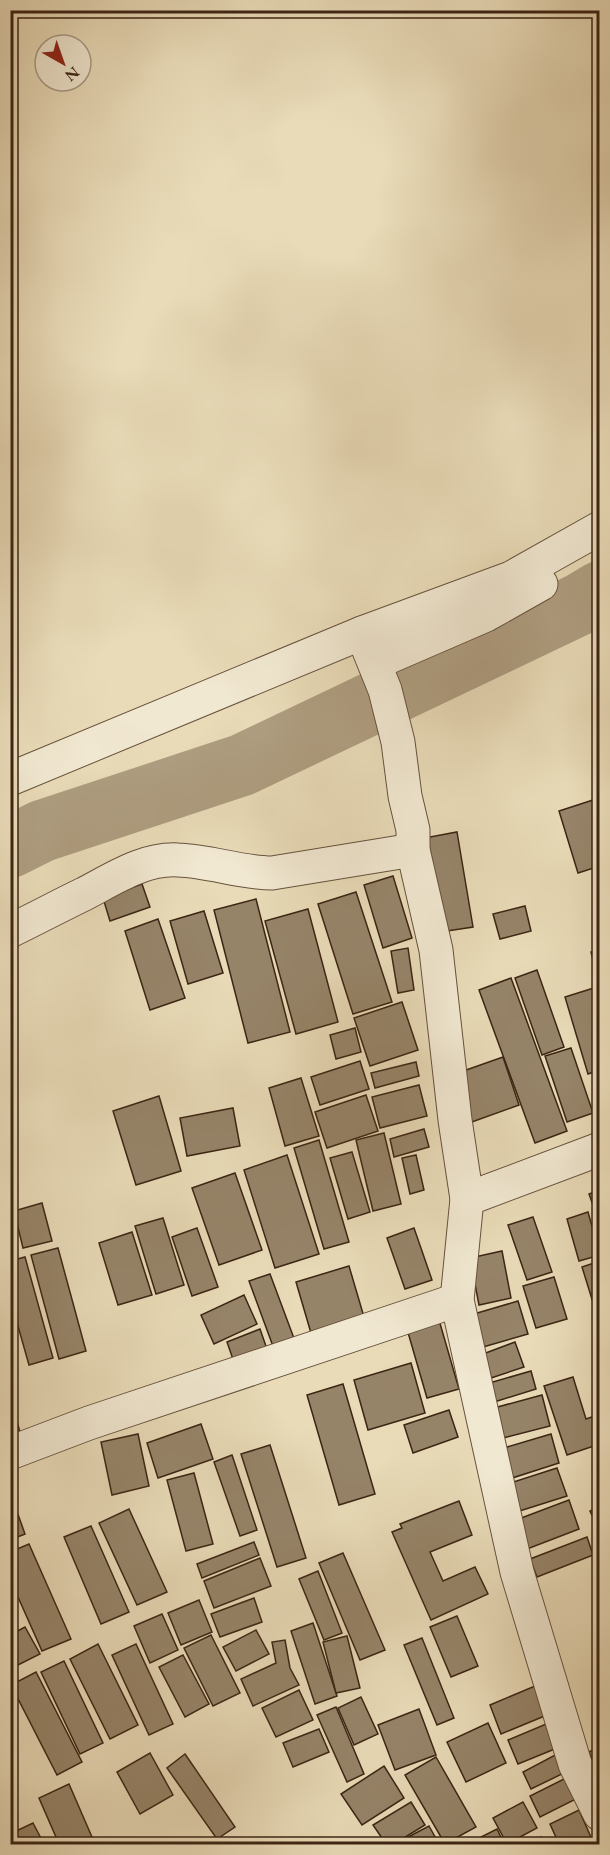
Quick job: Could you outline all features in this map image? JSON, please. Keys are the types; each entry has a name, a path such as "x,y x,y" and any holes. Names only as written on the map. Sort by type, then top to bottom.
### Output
{"street":[{"path":"10,779 362,633 511,578 600,528"},
{"path":"380,676 600,552"},
{"path":"362,633 380,676 398,742 413,840 436,950 455,1120 467,1199 457,1300 517,1572 575,1764 600,1814"},
{"path":"10,931 148,863 176,860 232,867 251,873 272,873 413,840"},
{"path":"467,1199 600,1149"},
{"path":"10,1453 89,1423 457,1300"}],"building":[{"path":"593,800 600,819 600,866 578,873 559,811"},
{"path":"457,832 473,927 434,933 419,839"},
{"path":"393,876 412,938 383,948 364,885"},
{"path":"142,884 150,907 110,921 103,898"},
{"path":"356,892 392,1002 353,1014 318,904"},
{"path":"256,899 290,1032 248,1043 214,910"},
{"path":"525,906 531,931 500,939 493,914"},
{"path":"308,909 338,1022 296,1034 265,921"},
{"path":"204,911 223,973 188,984 170,921"},
{"path":"158,919 185,998 150,1010 125,931"},
{"path":"408,948 414,990 398,993 391,951"},
{"path":"600,950 600,987 591,952"},
{"path":"537,970 564,1047 542,1055 515,978"},
{"path":"511,978 567,1131 535,1143 479,990"},
{"path":"597,987 600,994 600,1070 588,1074 565,997"},
{"path":"402,1002 418,1050 370,1066 354,1018"},
{"path":"355,1028 361,1052 336,1059 330,1035"},
{"path":"571,1048 593,1113 567,1122 545,1056"},
{"path":"503,1057 519,1105 469,1123 452,1075"},
{"path":"360,1061 369,1089 320,1105 311,1077"},
{"path":"416,1062 419,1076 375,1088 371,1073"},
{"path":"301,1078 319,1136 285,1146 269,1088"},
{"path":"419,1085 427,1116 380,1128 372,1097"},
{"path":"366,1095 378,1131 327,1148 315,1112"},
{"path":"159,1096 181,1171 136,1185 113,1111"},
{"path":"233,1108 240,1146 187,1156 180,1118"},
{"path":"424,1129 429,1147 394,1157 390,1139"},
{"path":"384,1133 401,1204 373,1211 356,1140"},
{"path":"319,1140 349,1242 324,1249 294,1148"},
{"path":"352,1152 370,1212 348,1219 330,1158"},
{"path":"287,1155 319,1254 275,1268 244,1170"},
{"path":"416,1155 424,1190 410,1194 402,1158"},
{"path":"235,1173 262,1250 219,1265 192,1188"},
{"path":"600,1190 600,1225 589,1194"},
{"path":"42,1203 52,1241 23,1248 14,1211"},
{"path":"588,1212 600,1255 579,1261 567,1219"},
{"path":"533,1217 552,1272 527,1280 508,1225"},
{"path":"163,1218 184,1285 156,1294 135,1226"},
{"path":"197,1228 218,1287 192,1296 172,1237"},
{"path":"414,1228 432,1280 405,1289 387,1238"},
{"path":"132,1232 152,1295 118,1305 99,1243"},
{"path":"58,1248 86,1351 59,1359 31,1255"},
{"path":"502,1251 511,1298 479,1305 470,1258"},
{"path":"25,1257 53,1358 29,1365 10,1298 10,1261"},
{"path":"600,1261 600,1325 582,1267"},
{"path":"349,1266 364,1317 311,1333 296,1282"},
{"path":"270,1274 295,1341 274,1349 249,1281"},
{"path":"554,1277 567,1319 536,1328 523,1286"},
{"path":"244,1295 257,1324 214,1344 201,1315"},
{"path":"518,1301 528,1334 476,1349 467,1316"},
{"path":"439,1320 459,1389 427,1398 407,1329"},
{"path":"260,1329 268,1352 235,1365 227,1342"},
{"path":"515,1342 524,1367 491,1378 483,1354"},
{"path":"411,1363 425,1413 368,1430 354,1380"},
{"path":"531,1371 536,1389 491,1403 486,1384"},
{"path":"573,1377 586,1419 600,1414 600,1444 567,1455 544,1386"},
{"path":"343,1384 375,1494 339,1505 307,1395"},
{"path":"10,1394 23,1444 10,1447"},
{"path":"542,1395 550,1426 499,1439 490,1409"},
{"path":"449,1410 458,1437 413,1453 404,1425"},
{"path":"201,1424 213,1459 158,1478 147,1443"},
{"path":"138,1434 149,1486 112,1495 101,1442"},
{"path":"551,1434 559,1463 506,1480 497,1450"},
{"path":"270,1445 306,1558 277,1567 241,1454"},
{"path":"232,1455 257,1530 240,1536 214,1462"},
{"path":"557,1468 567,1496 510,1514 501,1486"},
{"path":"194,1473 213,1544 186,1551 167,1480"},
{"path":"10,1492 25,1534 10,1540"},
{"path":"569,1500 579,1529 527,1549 516,1520"},
{"path":"459,1501 472,1535 430,1552 443,1581 475,1567 488,1594 431,1620 392,1532 402,1528 400,1524"},
{"path":"600,1506 600,1532 590,1511"},
{"path":"129,1509 167,1592 137,1605 99,1523"},
{"path":"91,1526 129,1612 101,1624 64,1537"},
{"path":"587,1537 593,1555 537,1577 530,1559"},
{"path":"254,1542 259,1555 202,1578 197,1564"},
{"path":"29,1544 71,1639 42,1651 10,1579 10,1552"},
{"path":"343,1553 385,1650 360,1660 319,1563"},
{"path":"260,1558 271,1586 214,1608 204,1581"},
{"path":"318,1571 342,1633 324,1640 299,1579"},
{"path":"254,1598 262,1622 220,1637 211,1614"},
{"path":"199,1600 212,1632 181,1645 168,1613"},
{"path":"162,1614 178,1650 150,1663 134,1626"},
{"path":"457,1616 478,1666 451,1677 430,1627"},
{"path":"313,1623 337,1696 315,1704 291,1631"},
{"path":"25,1627 40,1654 10,1669 10,1635"},
{"path":"256,1630 269,1654 236,1671 223,1647"},
{"path":"211,1635 240,1693 213,1706 184,1648"},
{"path":"347,1636 360,1688 336,1693 323,1642"},
{"path":"422,1638 454,1718 437,1725 404,1645"},
{"path":"285,1640 290,1668 299,1685 253,1706 241,1679 276,1663 272,1642"},
{"path":"98,1644 138,1725 110,1739 70,1659"},
{"path":"136,1644 173,1724 149,1735 112,1655"},
{"path":"183,1655 209,1704 185,1717 159,1667"},
{"path":"64,1661 103,1743 80,1754 41,1672"},
{"path":"36,1672 82,1762 57,1775 11,1685"},
{"path":"535,1686 547,1715 501,1734 490,1705"},
{"path":"299,1690 313,1720 276,1737 262,1708"},
{"path":"361,1697 378,1734 354,1745 338,1708"},
{"path":"336,1707 364,1774 347,1782 317,1715"},
{"path":"419,1709 436,1755 395,1770 378,1725"},
{"path":"551,1722 562,1746 518,1764 508,1740"},
{"path":"488,1723 506,1763 466,1782 447,1742"},
{"path":"319,1729 329,1752 293,1767 283,1743"},
{"path":"600,1747 600,1779 589,1752"},
{"path":"150,1753 173,1795 140,1814 117,1772"},
{"path":"559,1753 568,1771 531,1789 523,1772"},
{"path":"185,1754 235,1827 217,1839 167,1768"},
{"path":"436,1757 476,1827 445,1844 405,1775"},
{"path":"384,1766 404,1798 362,1825 341,1794"},
{"path":"566,1778 576,1799 540,1817 530,1796"},
{"path":"69,1784 95,1844 59,1844 39,1798"},
{"path":"411,1802 425,1825 394,1844 386,1844 373,1825"},
{"path":"523,1802 537,1828 507,1844 493,1818"},
{"path":"579,1810 594,1844 559,1844 550,1824"},
{"path":"33,1823 44,1844 10,1844 10,1834"},
{"path":"429,1826 439,1844 395,1844"},
{"path":"497,1829 504,1844 472,1844 471,1842"},
{"path":"541,1837 545,1844 525,1844"}],"waterway":[{"path":"10,847 42,831 242,765 580,604 600,592"}]}
